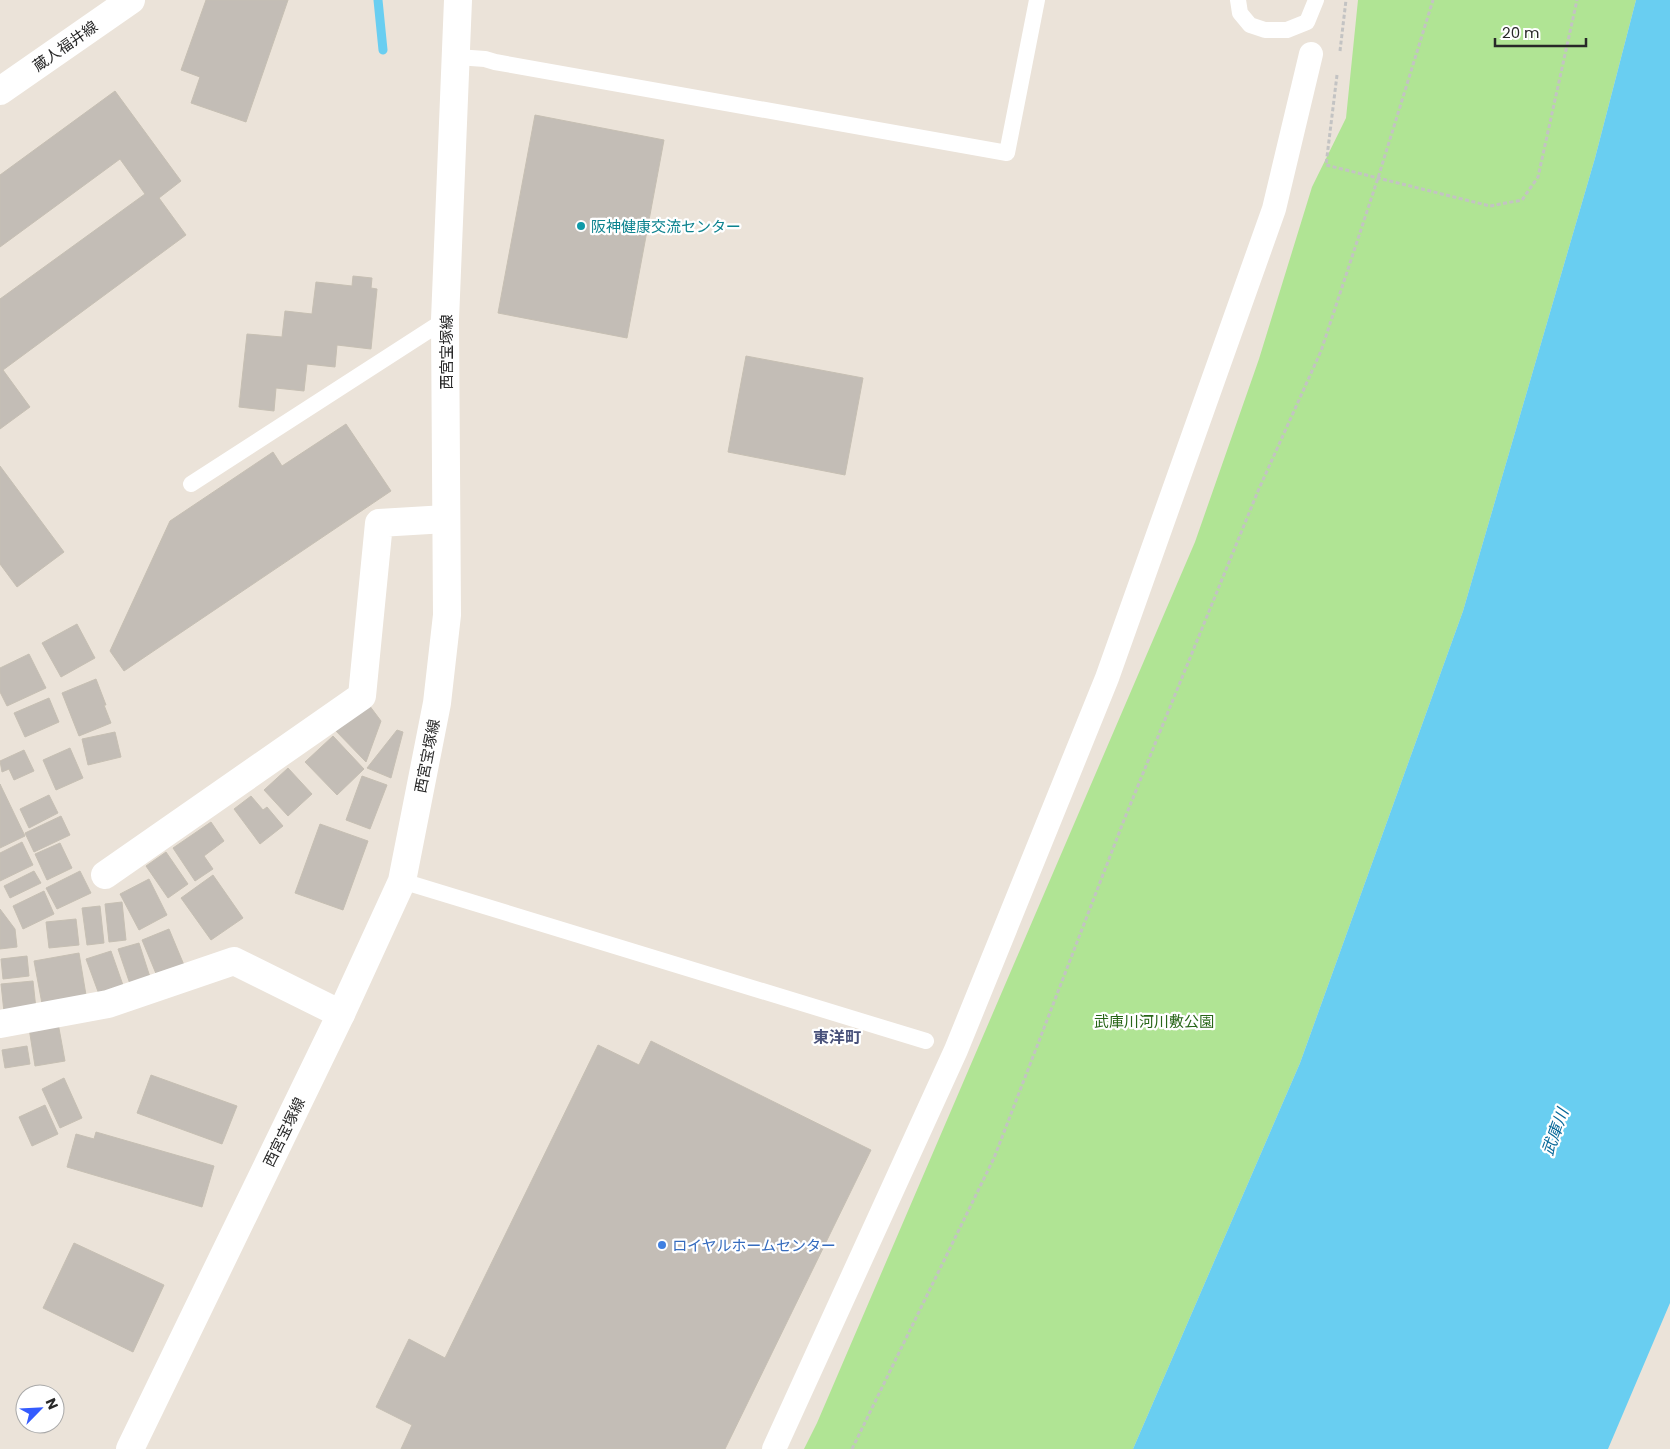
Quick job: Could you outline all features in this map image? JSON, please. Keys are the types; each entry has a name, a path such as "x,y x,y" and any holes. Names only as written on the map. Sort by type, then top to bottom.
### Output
{"main road":[{"name":"蔵人福井線","path":"0,91 131,0"},
{"name":"西宮宝塚線","path":"130,1449 342,1014 402,881 437,703 447,615 445,320 458,0"},
{"path":"105,875 362,696 379,523 446,519"},
{"path":"0,1024 108,1004 234,961 342,1014"}],"street":[{"path":"774,1449 956,1050 1107,678 1274,209 1311,54"}],"lane":[{"path":"457,57 485,59 1007,153 1037,0"},
{"path":"1238,0 1240,13 1250,25 1265,30 1287,30 1306,22 1316,0"},
{"path":"191,484 445,320"},
{"path":"402,881 926,1041"}],"path":[{"path":"1339,58 1346,0"},
{"path":"852,1449 994,1158 1124,820 1258,491 1321,351 1378,178 1433,0"},
{"path":"1338,68 1326,165 1490,206 1522,200 1538,177 1577,0"}],"green space":[{"name":"武庫川河川敷公園","path":"1358,0 1636,0 1595,158 1463,611 1300,1063 1133,1449 804,1449 817,1423 1195,542 1259,359 1312,187 1346,118"}],"water":[{"name":"武庫川","path":"1636,0 1670,0 1670,1303 1608,1449 1133,1449 1300,1063 1463,611 1595,158"}],"building":[{"path":"206,0 288,0 246,122 191,103 200,77 181,70"},
{"path":"115,91 181,181 159,198 186,235 3,370 30,407 0,429 0,299 145,194 120,159 0,247 0,175"},
{"name":"阪神健康交流センター","path":"535,115 664,140 627,338 498,313"},
{"path":"353,276 372,278 371,288 377,289 371,349 337,345 335,367 307,364 304,391 276,388 274,411 239,407 247,334 282,337 285,311 312,314 316,282 352,286"},
{"path":"746,356 863,378 845,475 728,452"},
{"path":"346,424 391,491 124,671 110,651 170,521 273,452 282,466"},
{"path":"0,466 64,552 17,587 0,564"},
{"path":"77,624 95,658 61,677 42,643"},
{"path":"29,654 46,688 7,706 0,692 0,668"},
{"path":"96,679 111,723 79,736 62,693"},
{"path":"49,698 59,722 25,737 14,713"},
{"path":"369,705 381,721 366,762 334,729"},
{"path":"397,730 403,732 391,778 367,768"},
{"path":"115,732 121,757 88,765 82,739"},
{"path":"333,736 364,769 337,795 305,762"},
{"path":"70,748 83,778 56,790 43,760"},
{"path":"24,750 34,771 14,780 9,769 2,772 0,761"},
{"path":"288,768 312,794 288,816 264,790"},
{"path":"362,776 387,785 370,829 346,820"},
{"path":"0,784 25,836 0,848"},
{"path":"49,795 58,813 29,828 20,809"},
{"path":"251,796 263,810 267,807 283,826 260,844 234,809"},
{"path":"61,816 70,835 34,852 25,833"},
{"path":"211,822 224,841 204,856 213,869 195,881 173,848"},
{"path":"320,824 368,841 343,910 295,893"},
{"path":"22,842 33,865 0,881 0,853"},
{"path":"60,843 72,868 47,880 35,854"},
{"path":"166,852 188,884 168,898 146,866"},
{"path":"34,871 41,883 10,898 4,886"},
{"path":"80,871 91,893 57,909 46,888"},
{"path":"213,875 243,918 211,940 181,898"},
{"path":"149,879 167,915 139,930 120,894"},
{"path":"44,891 54,914 23,929 13,906"},
{"path":"122,902 126,940 109,942 105,904"},
{"path":"100,906 104,943 87,945 82,908"},
{"path":"0,909 15,929 17,947 0,949"},
{"path":"76,919 79,945 49,948 46,922"},
{"path":"169,929 184,965 157,976 142,940"},
{"path":"139,943 150,977 130,984 118,949"},
{"path":"111,951 124,988 100,997 86,959"},
{"path":"79,953 87,1001 43,1009 34,961"},
{"path":"27,956 29,976 3,979 1,959"},
{"path":"33,981 36,1009 4,1012 1,984"},
{"path":"58,1023 65,1061 35,1066 29,1028"},
{"name":"ロイヤルホームセンター","path":"651,1041 871,1150 725,1449 401,1449 412,1425 376,1407 409,1339 445,1358 598,1045 639,1065"},
{"path":"27,1046 30,1064 5,1068 2,1050"},
{"path":"151,1075 237,1106 222,1144 137,1113"},
{"path":"64,1078 82,1118 60,1128 42,1089"},
{"path":"45,1105 58,1134 32,1146 19,1117"},
{"path":"96,1132 214,1166 202,1207 67,1167 76,1134 94,1139"},
{"path":"74,1243 164,1285 133,1352 43,1308"}],"waterway":[{"path":"378,0 383,50"}],"place":[{"name":"阪神健康交流センター","path":"581,226"},
{"name":"ロイヤルホームセンター","path":"662,1245"}],"district":[{"name":"東洋町","path":"837,1037"}]}
